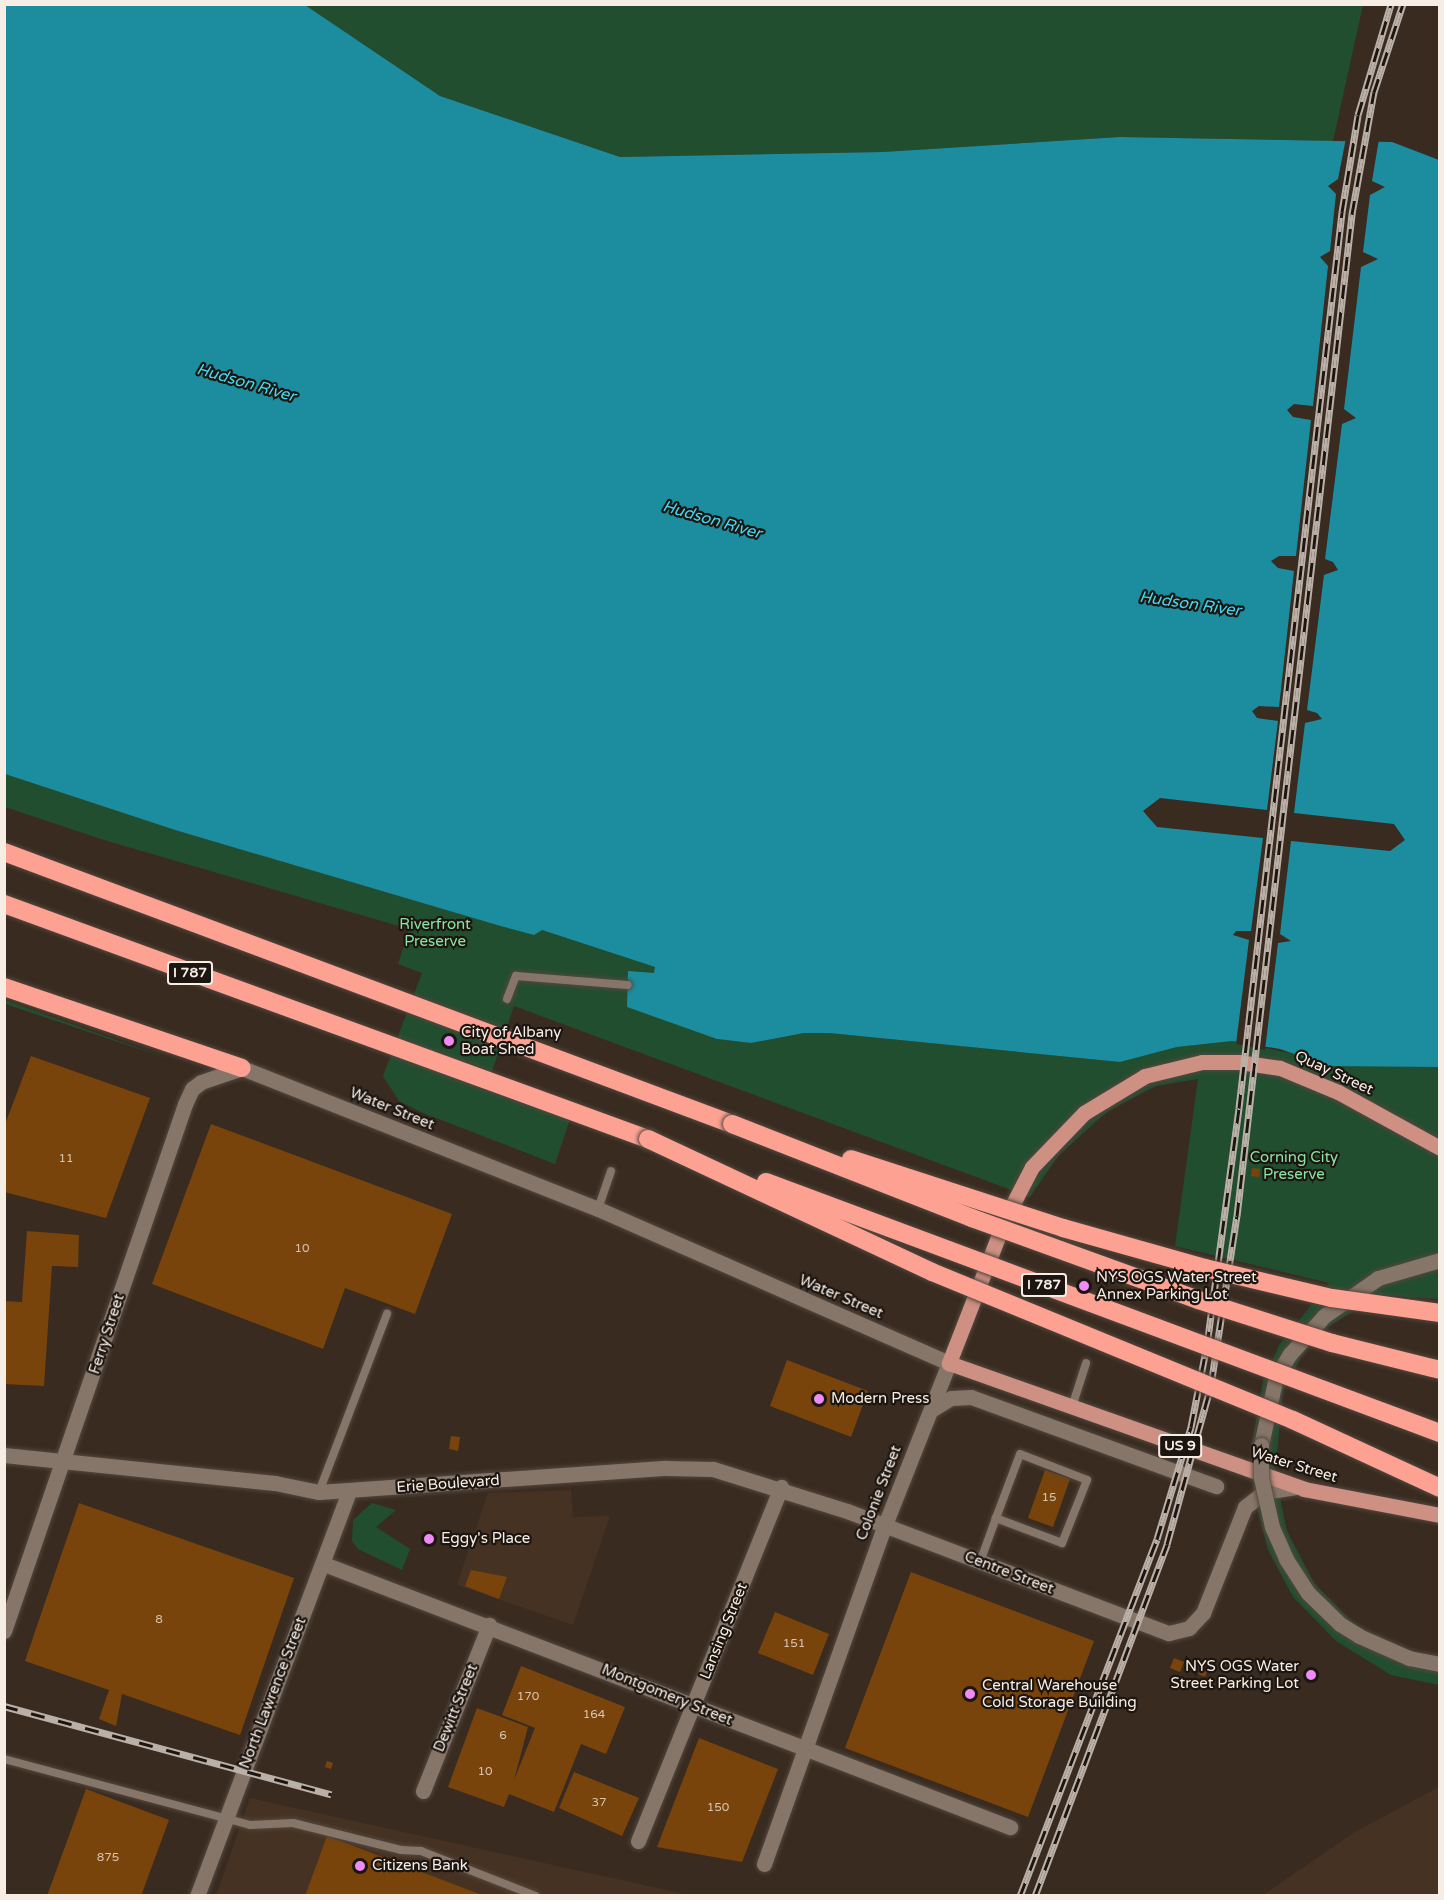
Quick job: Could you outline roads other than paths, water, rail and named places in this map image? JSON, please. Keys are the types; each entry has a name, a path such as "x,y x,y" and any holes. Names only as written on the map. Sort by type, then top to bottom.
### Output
{"highway":[{"name":"I 787","path":"4,852 392,995 972,1218 1198,1300 1332,1342 1440,1370"},
{"name":"I 787","path":"4,904 648,1139 1440,1433"},
{"path":"4,987 242,1068"},
{"path":"732,1124 942,1186 1063,1228 1205,1268 1332,1298 1440,1313"},
{"path":"648,1139 932,1272 1293,1420 1440,1488"}],"main road":[{"name":"Quay Street","path":"1050,1145 1097,1103 1133,1082 1186,1064 1226,1061 1266,1065 1305,1076 1440,1148"},
{"name":"Colonie Street","path":"949,1362 1018,1191 1050,1145"},
{"name":"Water Street","path":"949,1362 1304,1489 1440,1515"}],"street":[{"name":"Water Street","path":"242,1068 598,1209 949,1362"},
{"name":"Ferry Street","path":"4,1632 185,1104 192,1089 201,1082 242,1068"},
{"path":"1440,1260 1378,1278 1324,1316 1290,1354 1276,1377 1261,1445 1261,1478 1272,1527 1286,1559 1308,1593 1340,1624 1359,1636 1409,1658 1440,1664"},
{"name":"Colonie Street","path":"764,1864 885,1525 949,1362"},
{"path":"931,1410 951,1398 971,1397 1216,1486"},
{"name":"Erie Boulevard","path":"4,1455 275,1483 319,1492 693,1467 739,1474 885,1525"},
{"name":"Lansing Street","path":"638,1841 781,1488"},
{"name":"Centre Street","path":"885,1525 1165,1633 1189,1628 1203,1613 1216,1586 1245,1507 1256,1496 1271,1489 1304,1489"},
{"name":"North Lawrence Street","path":"197,1896 324,1564 349,1491"},
{"name":"Montgomery Street","path":"324,1564 489,1625 806,1750 1010,1827"},
{"name":"Dewitt Street","path":"423,1791 489,1625"}],"lane":[{"path":"507,999 516,976 628,985"},
{"path":"598,1209 611,1172"},
{"path":"319,1492 387,1314"},
{"path":"1072,1407 1086,1363"},
{"path":"980,1562 996,1518 1020,1454 1087,1480 1062,1543 996,1518"},
{"path":"4,1759 227,1816 250,1825 293,1823 401,1850 421,1851 536,1896"}],"water":[{"name":"Hudson River","path":"5,5 305,5 440,96 620,157 883,152 1120,137 1392,142 1439,160 1439,1067 1329,1066 1280,1049 1232,1041 1177,1047 1120,1062 829,1033 804,1033 751,1043 717,1039 627,1007 628,971 654,973 655,967 542,930 534,935 497,925 175,830 5,774"}],"railway":[{"path":"1020,1896 1157,1539 1191,1427 1207,1345 1239,1108 1342,212 1358,115 1391,4"},
{"path":"1035,1896 1167,1544 1211,1385 1237,1216 1352,214 1374,92 1403,4"},
{"path":"4,1706 331,1794"}],"place":[{"name":"City of Albany Boat Shed","path":"449,1041"},
{"name":"NYS OGS Water Street Annex Parking Lot","path":"1084,1286"},
{"name":"Modern Press","path":"819,1399"},
{"name":"Eggy's Place","path":"429,1539"},
{"name":"NYS OGS Water Street Parking Lot","path":"1311,1675"},
{"name":"Central Warehouse Cold Storage Building","path":"970,1694"},
{"name":"Citizens Bank","path":"360,1866"}],"park label":[{"name":"Riverfront Preserve","path":"435,932"},
{"name":"Corning City Preserve","path":"1294,1166"}]}
